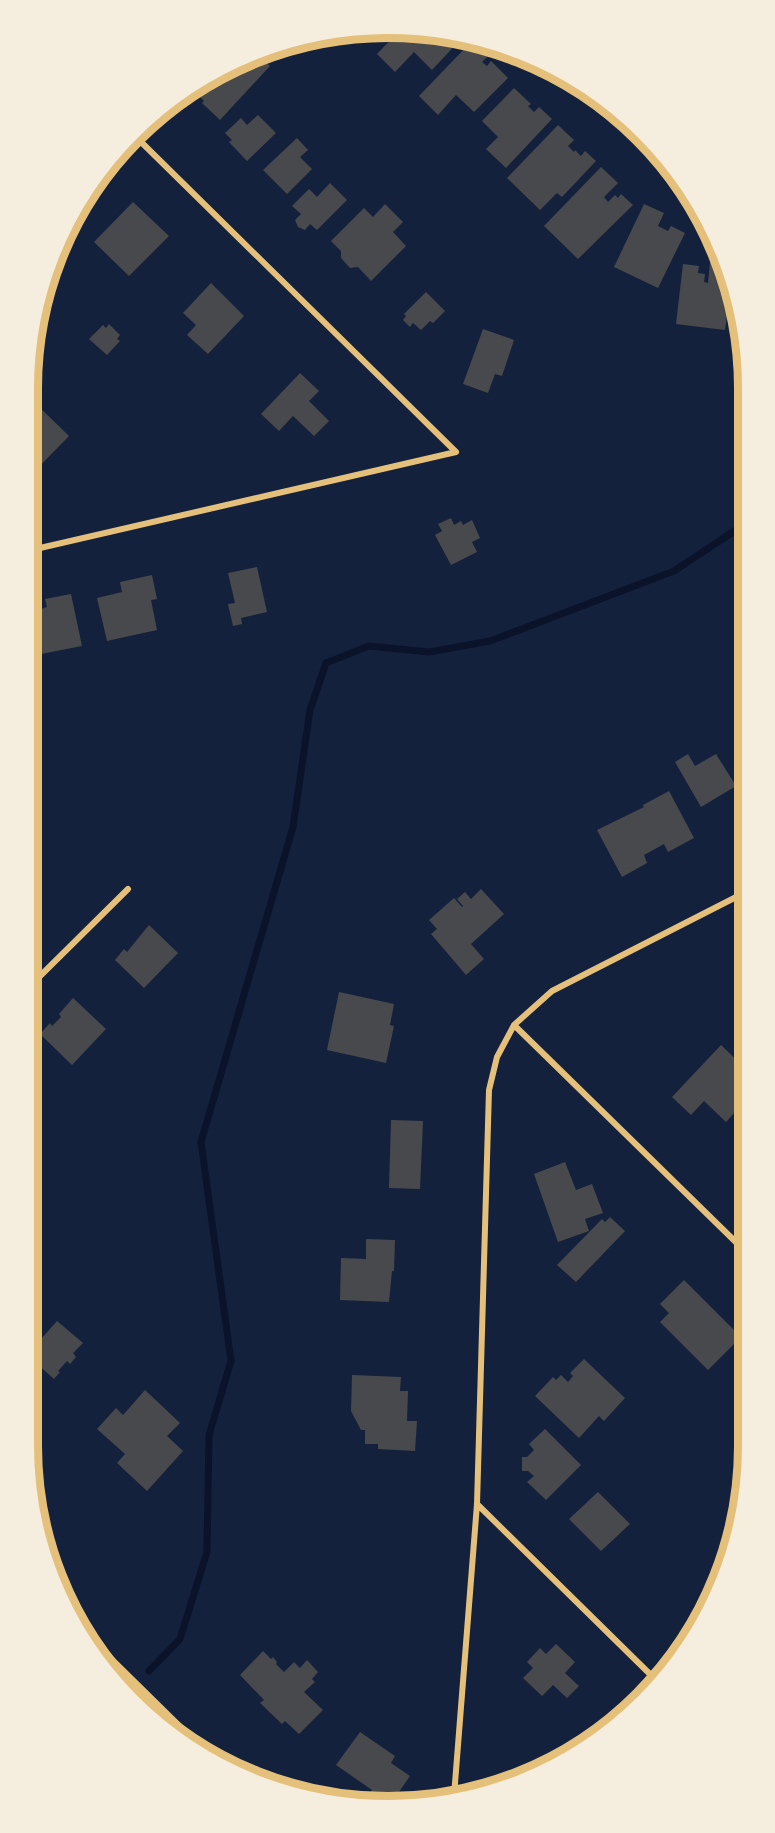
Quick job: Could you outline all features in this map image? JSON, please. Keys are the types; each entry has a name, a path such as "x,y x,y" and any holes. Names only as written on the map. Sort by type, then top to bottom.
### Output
{"street":[{"path":"37,549 456,452 140,140"},
{"path":"37,979 128,889"},
{"path":"455,1789 477,1504 489,1090 497,1057 514,1025 552,991 738,896"},
{"path":"514,1025 738,1244"},
{"path":"477,1504 651,1676"},
{"path":"106,1654 183,1730"}],"building":[{"path":"392,38 433,40 456,44 432,70 414,52 395,72 377,54"},
{"path":"467,46 480,50 488,56 482,62 487,66 491,61 508,78 474,112 456,95 438,115 419,96"},
{"path":"264,60 270,66 220,120 202,103 204,101 200,97 203,94 200,92 254,64"},
{"path":"514,88 531,104 528,106 534,112 539,107 552,119 506,168 486,149 498,137 482,121"},
{"path":"258,115 276,133 247,161 229,142 232,140 225,133 241,118 247,125"},
{"path":"558,125 574,140 568,146 574,152 575,150 581,156 585,151 596,161 562,197 557,193 540,210 507,178"},
{"path":"297,138 308,150 300,157 312,169 287,194 263,170"},
{"path":"601,167 618,183 604,197 608,202 615,195 618,198 621,194 633,205 578,259 544,226"},
{"path":"330,183 347,200 317,230 310,224 305,230 298,227 295,220 301,214 292,206 309,189 317,197"},
{"path":"133,202 169,236 129,276 94,242"},
{"path":"385,204 403,222 393,232 406,246 371,281 358,267 350,268 341,258 341,251 331,241 364,208 373,217"},
{"path":"644,204 664,213 658,226 668,231 671,226 685,233 658,288 614,267"},
{"path":"710,262 714,263 728,307 725,330 676,324 683,264 699,266 698,273 705,274 704,282 708,283"},
{"path":"211,283 244,316 208,354 187,335 196,325 183,313"},
{"path":"426,292 445,311 433,323 430,321 421,330 413,323 410,327 403,320 406,316 404,314"},
{"path":"109,324 120,335 117,339 120,341 107,355 89,339 103,325 106,328"},
{"path":"483,329 514,340 502,376 495,374 488,393 463,384"},
{"path":"300,373 319,391 309,401 329,421 314,436 293,416 279,431 261,414"},
{"path":"37,405 69,436 37,469"},
{"path":"451,518 454,525 461,521 463,525 472,520 480,538 472,542 477,552 451,565 435,535 442,531 438,524"},
{"path":"257,567 267,612 241,618 242,624 233,626 228,604 235,603 228,573"},
{"path":"152,575 157,599 151,600 157,630 107,641 97,598 122,592 120,582"},
{"path":"71,594 82,646 41,654 40,645 37,646 37,605 40,604 41,609 47,607 45,599"},
{"path":"688,754 695,766 716,754 736,786 701,807 675,762"},
{"path":"669,791 694,838 668,852 664,844 644,855 647,863 622,877 597,830 644,807 643,805"},
{"path":"481,889 504,914 471,944 484,959 466,975 431,934 437,929 429,920 454,898 462,907 457,899 465,892 471,899"},
{"path":"149,925 178,953 144,988 115,960 124,949 127,952"},
{"path":"339,992 394,1004 390,1025 394,1026 386,1063 327,1050"},
{"path":"73,998 106,1029 72,1065 40,1034 50,1023 52,1026 61,1017 59,1014"},
{"path":"721,1045 738,1061 738,1109 726,1122 704,1101 691,1115 672,1097"},
{"path":"391,1120 423,1121 420,1189 389,1188"},
{"path":"565,1162 576,1190 592,1184 603,1213 585,1219 589,1231 558,1242 534,1174"},
{"path":"610,1217 625,1231 576,1282 557,1265 602,1219 605,1222"},
{"path":"366,1239 395,1240 394,1271 392,1271 389,1302 340,1300 341,1258 366,1259"},
{"path":"684,1280 738,1334 738,1340 708,1370 660,1322 669,1313 660,1304"},
{"path":"57,1321 83,1343 73,1353 76,1357 70,1364 67,1361 54,1379 37,1364 37,1344"},
{"path":"584,1359 625,1398 604,1421 599,1416 579,1438 535,1396 553,1377 556,1380 561,1375 568,1382 573,1376 570,1373"},
{"path":"352,1375 401,1377 400,1391 408,1391 407,1421 417,1421 415,1451 378,1449 378,1444 365,1444 365,1430 361,1430 351,1411"},
{"path":"145,1390 180,1423 167,1436 183,1451 147,1491 117,1463 125,1454 97,1429 116,1408 123,1415"},
{"path":"545,1429 581,1465 546,1500 527,1482 534,1476 528,1471 522,1471 522,1457 527,1457 534,1450 529,1444"},
{"path":"598,1492 630,1524 601,1551 569,1519"},
{"path":"556,1644 575,1662 565,1673 579,1686 567,1698 553,1685 542,1696 523,1678 533,1668 527,1662 540,1648 546,1654"},
{"path":"263,1651 271,1659 273,1657 284,1672 294,1662 300,1668 307,1660 318,1672 312,1679 315,1682 304,1692 323,1710 299,1734 285,1721 282,1724 260,1703 264,1700 240,1675"},
{"path":"360,1732 395,1756 391,1763 410,1776 396,1796 369,1795 372,1790 336,1765"}],"waterway":[{"path":"149,1671 180,1639 207,1552 209,1435 231,1361 201,1142 293,827 310,710 326,663 369,646 429,652 490,641 674,571 738,529"}]}
